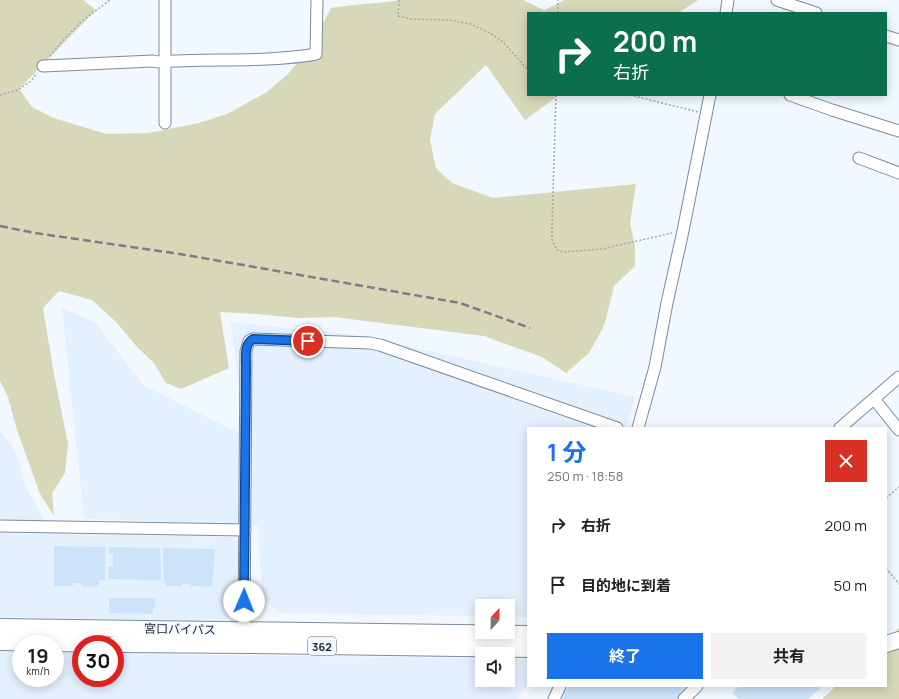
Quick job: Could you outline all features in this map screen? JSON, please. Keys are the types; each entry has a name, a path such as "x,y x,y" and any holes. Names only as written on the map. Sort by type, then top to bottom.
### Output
{"highway":[{"name":"宮口バイパス","path":"0,626 527,634"},
{"path":"887,632 899,629"},
{"path":"887,644 899,640"},
{"path":"0,642 72,643"},
{"name":"宮口バイパス","path":"124,644 527,649"}],"street":[{"path":"165,0 165,123"},
{"path":"43,66 290,57 316,54 317,0"},
{"path":"726,12 728,0"},
{"path":"777,0 813,12"},
{"path":"887,36 899,40"},
{"path":"638,427 655,367 710,96"},
{"path":"793,96 832,110 899,130"},
{"path":"859,158 899,173"},
{"path":"244,630 246,351 249,341 253,339 370,343 380,345 614,427"},
{"path":"841,427 899,377"},
{"path":"874,399 899,430"},
{"path":"0,526 245,530"},
{"path":"554,699 560,687"},
{"path":"684,699 697,687"}],"path":[{"path":"0,94 18,90 31,82 66,37 82,21 110,0"},
{"path":"399,0 398,16 410,19 448,20 470,24 490,33 503,42 527,69"},
{"path":"558,0 558,12"},
{"path":"555,96 552,240 557,250 563,252 602,249 683,231"},
{"path":"634,96 706,114"},
{"path":"887,497 899,487"},
{"path":"887,569 899,584"}],"shaded area":[{"path":"62,308 96,323 143,385 245,436 231,322 363,336 635,397 626,427 527,427 527,617 515,617 515,599 475,599 475,616 279,613 262,598 258,526 84,519"},
{"path":"0,432 11,444 19,461 26,487 44,520 0,520"},
{"path":"0,533 234,537 239,541 238,609 223,621 0,617"},
{"path":"0,652 12,653 12,687 64,687 64,653 72,653 72,687 124,687 124,654 475,658 475,687 515,687 515,659 527,659 527,685 517,699 0,699"}],"green space":[{"path":"0,0 83,0 96,10 18,90 20,90 32,107 54,118 106,134 148,133 199,123 227,114 267,92 288,74 313,43 331,8 401,0 523,0 544,10 565,0 698,0 680,12 527,12 527,96 558,96 525,120 486,65 435,114 430,140 436,168 452,183 493,198 636,184 630,223 635,246 635,266 614,286 604,326 589,353 566,373 542,357 484,336 334,317 299,318 220,312 229,368 181,389 166,383 154,363 138,348 116,322 92,300 59,291 43,308 68,444 65,473 52,493 54,516 40,494 17,430 8,397 0,381"},
{"path":"899,628 899,699 822,699 835,687 887,687 887,639"}],"building":[{"path":"54,546 105,547 105,580 99,580 99,587 82,586 81,583 73,583 73,586 54,586"},
{"path":"109,547 160,548 161,580 109,579 108,567 113,567 113,554 109,554"},
{"path":"163,548 215,549 212,587 191,586 190,584 182,584 182,586 166,586 164,581"},
{"path":"109,598 155,598 155,608 153,608 153,614 109,613"},
{"path":"568,687 689,687 676,699 562,699"},
{"path":"738,687 822,687 808,699 739,699 732,693"}],"railway":[{"path":"0,226 35,233 180,254 460,303 530,328"}],"route":[{"path":"244,601 247,346 249,341 253,339 308,341"}]}
